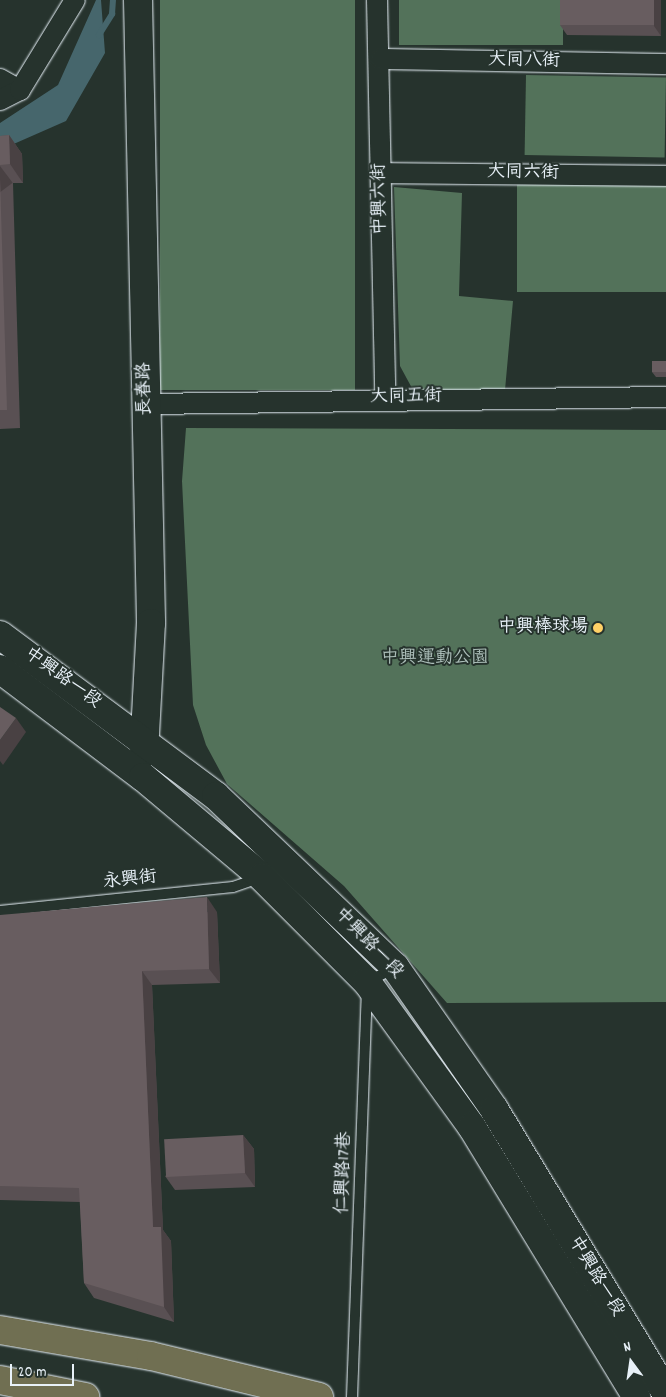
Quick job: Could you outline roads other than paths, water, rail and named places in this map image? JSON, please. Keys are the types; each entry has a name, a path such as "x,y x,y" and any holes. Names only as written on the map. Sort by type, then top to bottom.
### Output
{"main road":[{"name":"長春路","path":"138,0 151,623 143,777"},
{"name":"中興路一段","path":"0,635 145,740 216,796 395,967 494,1109 666,1394"},
{"name":"中興路一段","path":"0,669 143,777 262,877 367,982 472,1127 637,1397"},
{"path":"0,1330 151,1356 319,1397"},
{"path":"0,1380 85,1397"}],"street":[{"path":"0,100 20,90 75,0"},
{"name":"中興六街","path":"377,0 381,59 385,398"},
{"name":"大同八街","path":"381,59 666,64"},
{"path":"0,80 20,90"},
{"name":"大同六街","path":"381,173 666,176"},
{"name":"大同五街","path":"146,404 385,398 666,397"}],"lane":[{"name":"永興街","path":"0,911 233,887 262,877"},
{"path":"367,982 395,967"},
{"name":"仁興路17巷","path":"352,1397 367,982"}],"water":[{"path":"96,0 101,0 105,53 66,121 0,150 0,123 58,85"}],"waterway":[{"path":"99,35 112,14 113,0"}],"place":[{"name":"中興棒球場","path":"598,628"}],"park label":[{"name":"中興運動公園","path":"435,659"}]}
